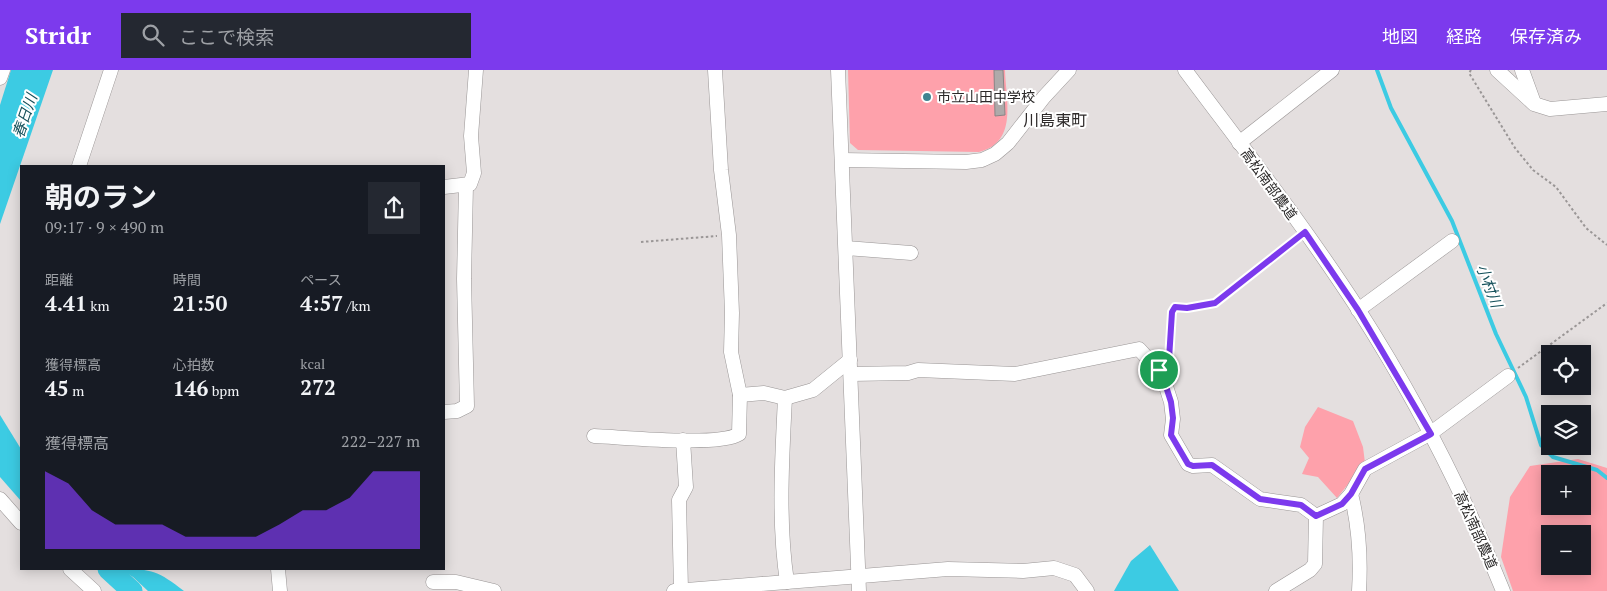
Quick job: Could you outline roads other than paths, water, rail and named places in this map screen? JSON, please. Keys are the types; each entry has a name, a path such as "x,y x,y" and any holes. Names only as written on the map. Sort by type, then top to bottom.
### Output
{"street":[{"path":"0,78 3,70"},
{"path":"79,165 111,70"},
{"path":"445,186 470,184 474,173 471,136 476,70"},
{"path":"594,436 683,440 732,439 739,434 740,395 731,352 732,313 729,235 721,170 715,70"},
{"path":"838,70 858,584"},
{"path":"842,160 966,162 982,160 995,154 1008,143 1044,97 1069,70"},
{"name":"高松南部農道","path":"1185,70 1305,232 1358,310 1431,434 1484,544 1502,591"},
{"path":"1240,143 1332,70"},
{"path":"1497,70 1534,104 1550,108 1607,104"},
{"path":"1522,70 1534,104"},
{"path":"445,412 457,411 467,406 464,279 466,185"},
{"path":"1358,310 1452,241"},
{"path":"846,248 911,253"},
{"path":"740,395 764,393 785,398 813,390 850,367 908,373 918,370 1014,374 1139,348 1162,374 1171,402 1173,418 1171,435 1188,464 1193,466 1212,465 1260,499 1301,505 1316,516"},
{"path":"1316,516 1342,504 1351,494 1365,469 1431,434 1512,373"},
{"path":"785,398 782,444 782,541 786,582"},
{"path":"683,440 686,487 679,500 677,591 786,582 858,584 948,569 1023,572 1054,568 1075,575 1087,591"},
{"path":"1351,494 1356,515 1360,550 1359,591"},
{"path":"0,499 20,522"},
{"path":"1276,591 1310,570 1315,564 1316,516"},
{"path":"71,570 94,591"},
{"path":"278,570 280,591"},
{"path":"433,580 456,582 494,591"}],"water":[{"path":"11,70 53,70 0,224 0,105"},
{"path":"0,415 20,447 20,500 0,477"},
{"path":"1150,545 1179,591 1114,591 1131,561"},
{"path":"122,570 155,572 184,591 148,591 133,577"}],"waterway":[{"name":"小村川","path":"1377,70 1391,108 1452,221 1496,334 1526,397 1541,445 1553,457 1597,470 1607,478"},
{"name":"春日川","path":"109,570 132,591"}],"place":[{"name":"市立山田中学校","path":"927,97"}],"district":[{"name":"川島東町","path":"1055,120"}]}
